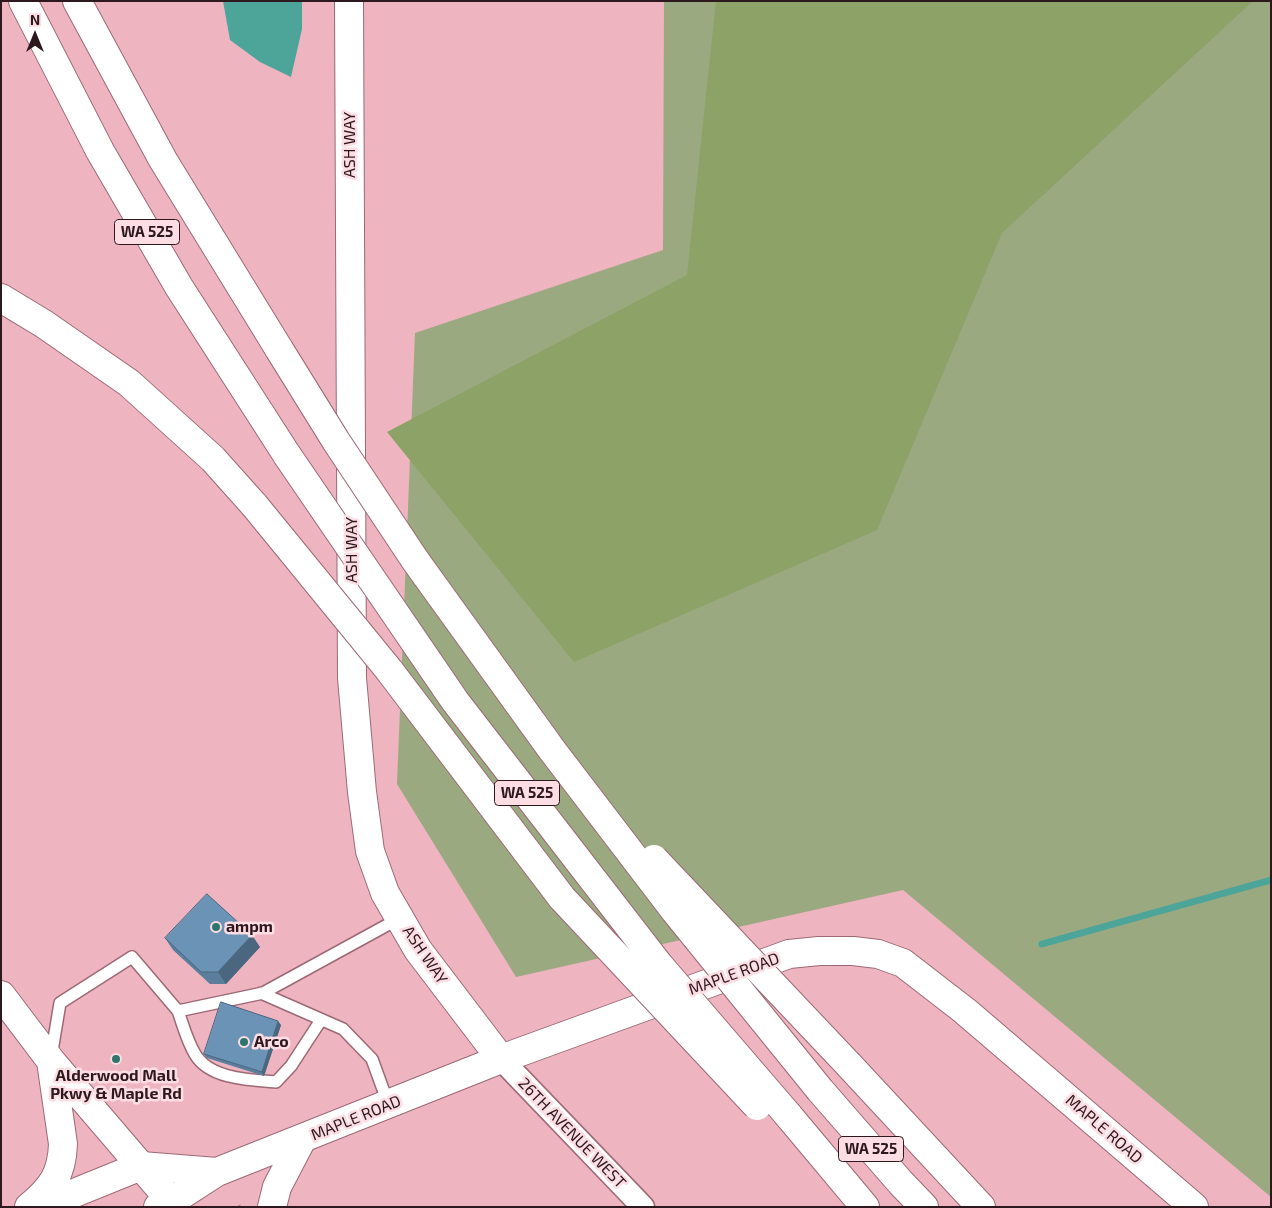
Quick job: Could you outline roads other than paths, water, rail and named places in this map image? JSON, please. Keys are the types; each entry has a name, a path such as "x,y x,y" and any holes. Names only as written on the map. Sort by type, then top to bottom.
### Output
{"main road":[{"name":"WA 525","path":"22,1 100,151 179,288 287,455 456,701 659,965 780,1118 865,1207"},
{"name":"WA 525","path":"77,1 163,160 336,441 415,560 552,750 675,911 820,1090 924,1207"},
{"name":"ASH WAY","path":"349,1 352,678 362,792 370,851 385,892 418,950 501,1059"},
{"path":"1,298 44,324 128,383 213,459 255,506 389,670 562,898 780,1118 857,1207"},
{"path":"552,750 981,1207"},
{"name":"MAPLE ROAD","path":"169,1205 217,1172 501,1059 789,954 819,951 853,951 878,954 903,963 966,1011 1194,1207"},
{"path":"1,995 50,1061 141,1166 169,1205"},
{"path":"29,1207 52,1186 63,1158 63,1144 50,1061"},
{"path":"272,1207 277,1187 302,1139"},
{"path":"40,1207 141,1166"},
{"name":"MAPLE ROAD","path":"141,1166 217,1172"}],"street":[{"name":"26TH AVENUE WEST","path":"501,1059 643,1207"}],"lane":[{"path":"178,1011 261,993 400,918"},
{"path":"50,1061 60,1003 132,957 178,1011 195,1055 214,1072 246,1080 276,1082 291,1066 321,1020"},
{"path":"261,993 343,1029 372,1059 389,1104"}],"waterway":[{"path":"1042,944 1271,880"}],"place":[{"name":"ampm","path":"216,927"},
{"name":"Arco","path":"244,1042"},
{"name":"Alderwood Mall Pkwy & Maple Rd","path":"116,1059"}]}
